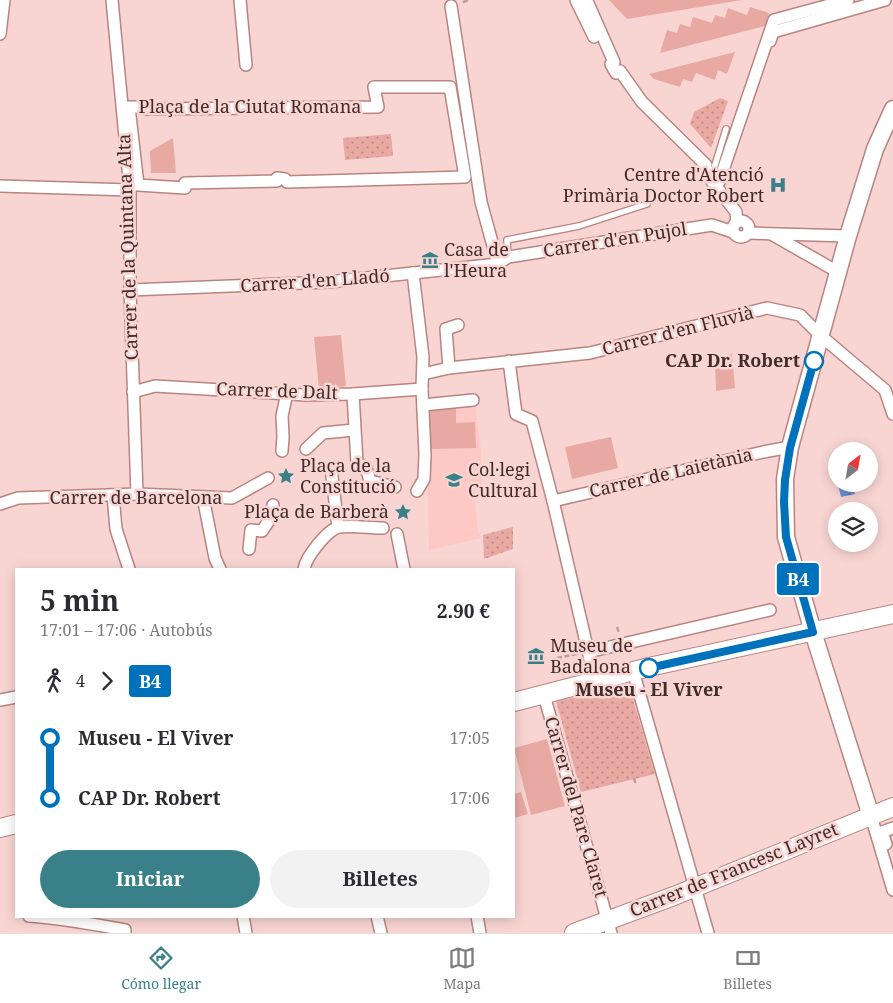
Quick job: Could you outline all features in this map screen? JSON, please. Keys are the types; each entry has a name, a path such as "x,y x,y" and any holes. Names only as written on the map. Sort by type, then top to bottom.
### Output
{"main road":[{"path":"515,702 632,672 893,614"},
{"name":"Carrer de Francesc Layret","path":"574,933 609,926 696,886 893,807"},
{"path":"0,828 15,824"}],"street":[{"path":"0,34 4,0"},
{"name":"Carrer de la Quintana Alta","path":"112,0 130,190 130,290 137,494"},
{"path":"240,0 246,65"},
{"path":"576,0 610,70 632,99 711,178 719,182 774,20 848,0"},
{"path":"581,0 582,4 587,1 614,62 611,64 616,73 620,71 642,102 706,165 704,167 711,178 736,212 735,227"},
{"path":"719,188 772,29 822,19 885,0"},
{"path":"451,6 480,202 498,264"},
{"name":"Plaça de la Ciutat Romana","path":"374,87 450,87 465,177 287,182 285,178 277,178 277,182 185,183 185,188 138,185 129,107 146,107 146,109 378,107 374,87"},
{"path":"893,109 875,149 848,236 790,448 785,480 786,537 813,632 893,889"},
{"path":"0,186 130,190"},
{"path":"735,227 742,221 747,223 748,233 848,236"},
{"name":"Carrer d'en Pujol","path":"498,264 508,257 712,225 735,227"},
{"path":"769,233 838,272"},
{"name":"Carrer d'en Lladó","path":"130,290 328,282 498,264"},
{"path":"414,273 423,357 422,389 425,454 424,479 417,491"},
{"name":"Carrer d'en Fluvià","path":"423,374 449,368 590,353 767,308 800,315 821,336 884,390 893,414"},
{"path":"449,368 446,329 458,325"},
{"path":"509,361 516,414 532,421 553,501 595,681"},
{"name":"Carrer de Dalt","path":"133,392 155,386 306,395 422,389"},
{"path":"282,451 282,416 287,393"},
{"path":"353,394 357,463 366,468 370,481 395,486"},
{"path":"423,405 473,400"},
{"path":"306,449 323,432 354,430"},
{"name":"Carrer de Laietània","path":"553,501 763,452 790,448"},
{"path":"331,468 338,528"},
{"name":"Carrer de Barcelona","path":"0,504 18,498 137,494 232,498 268,478"},
{"path":"113,496 116,529 129,568"},
{"path":"203,497 215,558 220,568"},
{"path":"249,549 251,530 262,531 272,516 272,505"},
{"path":"304,568 305,563 316,546 330,532 338,528 383,528"},
{"path":"397,534 404,568"},
{"path":"588,652 770,610"},
{"path":"632,672 696,886 708,933"},
{"name":"Carrer del Pare Claret","path":"544,695 609,926"},
{"path":"0,700 15,697"},
{"path":"893,828 882,832 893,868"},
{"path":"56,918 92,926 125,930 125,933"},
{"path":"243,918 246,933"},
{"path":"377,918 381,933"},
{"path":"476,918 480,933"}],"lane":[{"path":"711,178 726,129"},
{"path":"508,257 507,240 579,226 647,204"}],"path":[{"path":"557,658 588,652"},
{"path":"634,778 636,786"}],"shaded area":[{"path":"609,0 742,0 627,19"},
{"path":"750,7 769,13 765,26 660,53 667,30 677,33 680,24 690,27 693,17 712,23 715,15 725,18 728,8 747,15"},
{"path":"735,52 727,74 718,70 715,80 696,73 692,82 683,79 680,87 654,79 649,74"},
{"path":"720,98 728,101 711,148 690,124 694,112"},
{"path":"391,134 393,156 345,160 343,138"},
{"path":"173,138 176,173 151,173 150,151"},
{"path":"341,335 346,386 319,389 314,337"},
{"path":"732,354 735,388 716,391 715,358"},
{"name":"Col·legi Cultural","path":"475,403 481,450 482,489 474,490 478,532 482,538 429,550 427,407"},
{"path":"456,408 456,423 475,422 476,448 431,449 430,409"},
{"path":"611,437 618,468 572,479 565,447"},
{"path":"513,527 513,549 484,559 483,535"},
{"path":"629,686 655,774 581,792 556,701"},
{"path":"547,739 565,806 531,815 515,748"},
{"path":"521,792 528,814 515,818 515,794"}],"water":[{"path":"840,492 854,492 855,494 841,497"}],"bus line":[{"name":"B4","path":"649,668 813,632 786,537 784,502 790,448 814,361"}],"place":[{"name":"Centre d'Atenció Primària Doctor Robert","path":"778,185"},
{"name":"Casa de l'Heura","path":"430,260"},
{"name":"CAP Dr. Robert","path":"814,361"},
{"name":"Plaça de la Constitució","path":"286,476"},
{"name":"Col·legi Cultural","path":"454,480"},
{"name":"Plaça de Barberà","path":"403,512"},
{"name":"Museu de Badalona","path":"536,656"},
{"name":"Museu - El Viver","path":"649,668"}]}
